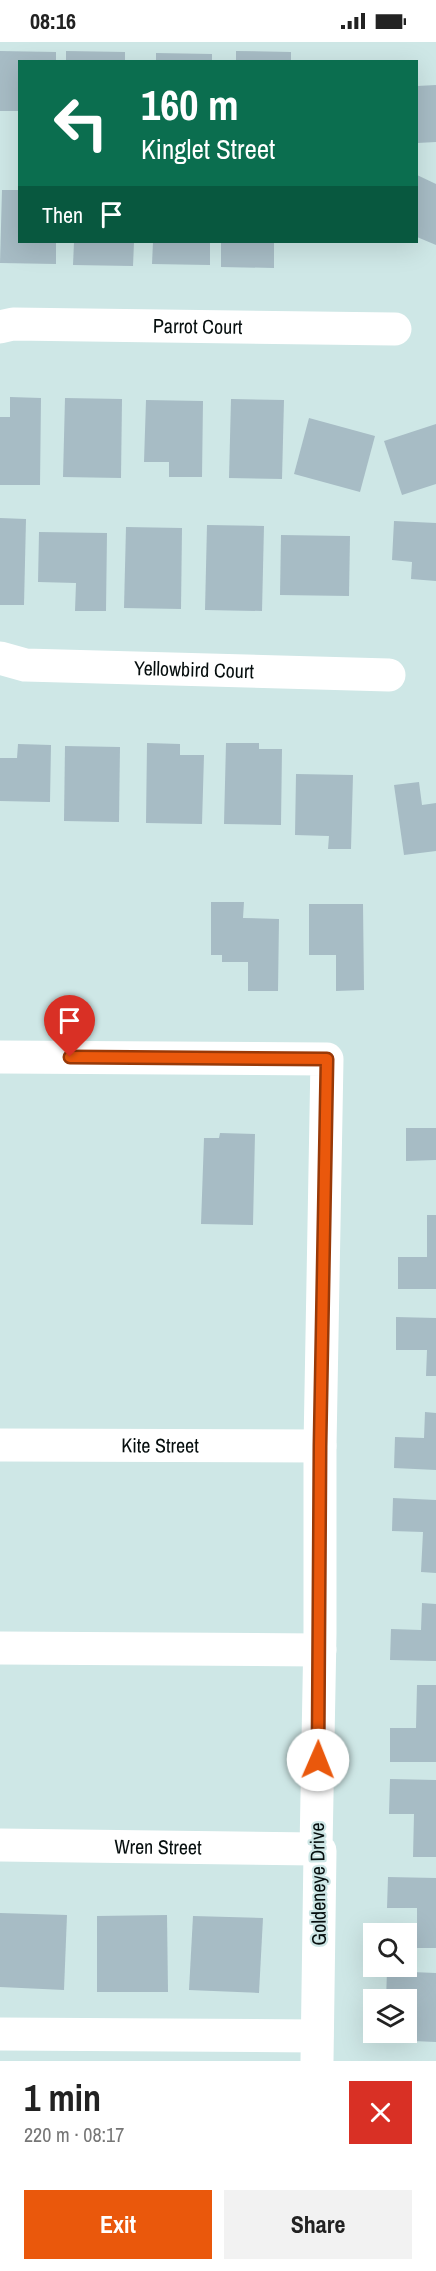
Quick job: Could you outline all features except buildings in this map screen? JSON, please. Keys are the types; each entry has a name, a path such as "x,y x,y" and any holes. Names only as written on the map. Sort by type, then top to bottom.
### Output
{"street":[{"name":"Parrot Court","path":"0,327 13,324 395,329"},
{"name":"Yellowbird Court","path":"0,658 25,665 389,675"},
{"name":"Goldeneye Drive","path":"0,1057 327,1059 320,1446 320,1650 316,1849 320,1851 317,2048"},
{"name":"Kite Street","path":"0,1445 320,1446"},
{"path":"0,1648 320,1650"},
{"name":"Wren Street","path":"0,1845 316,1849"},
{"path":"0,2034 317,2048"}],"route":[{"path":"70,1057 327,1059 320,1446 318,1760"}]}
